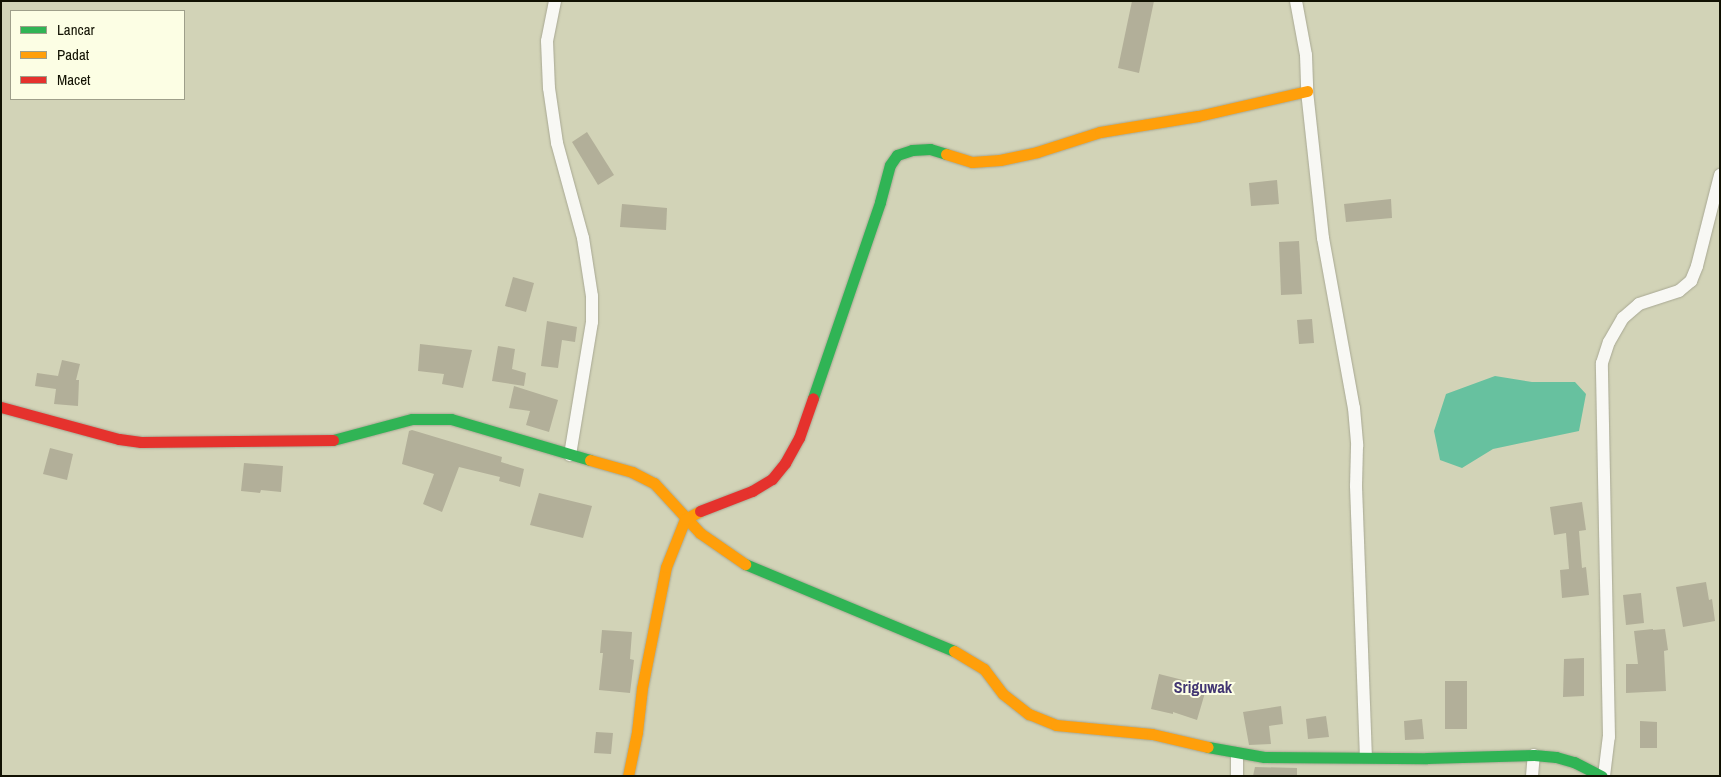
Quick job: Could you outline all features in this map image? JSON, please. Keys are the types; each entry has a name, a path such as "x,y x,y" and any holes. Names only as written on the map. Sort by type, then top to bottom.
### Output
{"street":[{"path":"554,1 547,41 549,88 557,143 583,238 592,296 592,322 570,455"},
{"path":"1296,1 1306,55 1307,91 1324,238 1354,408 1366,756"},
{"path":"628,776 637,732 642,688 666,567 685,519 699,511 752,491 772,479 785,463 799,438 880,202 890,165 898,156 912,150 930,149 972,162 1000,160 1037,152 1100,132 1198,116 1307,91"},
{"path":"1,407 120,439 141,442 334,440 412,419 436,418 477,426 632,472 654,483 668,496 685,519 700,533 747,565 960,654 984,669 1003,694 1029,714 1056,725 1152,734 1237,754 1295,758 1366,756 1427,758 1534,755 1556,757 1574,762 1603,776 1609,737 1602,363 1609,342 1623,318 1638,304 1679,291 1691,281 1697,266 1720,175"},
{"path":"1237,754 1237,776"},
{"path":"1532,776 1534,755"}],"shaded area":[{"path":"1495,376 1532,382 1575,382 1586,394 1579,431 1493,449 1462,468 1440,460 1434,431 1446,394"}],"building":[{"path":"1132,1 1154,1 1139,73 1118,68"},
{"path":"587,132 614,175 598,185 572,142"},
{"path":"1277,180 1279,204 1251,206 1249,183"},
{"path":"1391,199 1392,218 1346,222 1344,204"},
{"path":"622,204 667,208 666,230 620,227"},
{"path":"1299,241 1302,294 1281,295 1279,242"},
{"path":"513,277 534,283 526,312 505,306"},
{"path":"1312,319 1314,343 1299,344 1297,320"},
{"path":"547,321 577,327 575,342 562,340 558,368 541,366"},
{"path":"420,344 472,350 463,388 442,384 444,374 418,371"},
{"path":"498,346 515,349 512,369 526,373 524,386 492,381"},
{"path":"62,360 80,364 76,380 79,380 78,406 54,404 56,389 35,386 37,373 58,376"},
{"path":"514,386 558,400 549,432 526,425 530,411 509,408"},
{"path":"412,430 502,457 501,462 524,469 520,487 499,481 500,477 459,467 442,512 423,504 434,474 402,464 409,431"},
{"path":"50,448 73,454 67,480 43,474"},
{"path":"244,463 283,466 281,492 261,490 260,493 241,491"},
{"path":"539,493 592,506 583,538 530,525"},
{"path":"1582,502 1586,530 1579,531 1582,568 1586,567 1589,595 1562,598 1560,570 1569,569 1566,533 1554,535 1550,507"},
{"path":"1706,582 1709,600 1712,599 1715,621 1683,627 1676,587"},
{"path":"1641,593 1644,623 1626,625 1623,595"},
{"path":"1665,629 1668,650 1664,651 1666,691 1626,693 1626,664 1638,664 1634,631"},
{"path":"602,630 632,632 630,659 634,660 630,693 599,690 603,653 600,653"},
{"path":"1584,658 1584,696 1563,697 1564,659"},
{"path":"1159,674 1207,686 1197,720 1173,712 1173,714 1151,709"},
{"path":"1445,681 1467,681 1467,729 1445,729"},
{"path":"1281,706 1283,724 1269,726 1271,744 1249,745 1243,712"},
{"path":"1326,716 1329,737 1308,739 1306,719"},
{"path":"1422,719 1424,739 1405,740 1404,721"},
{"path":"1640,721 1657,722 1657,748 1640,748"},
{"path":"596,732 613,733 611,754 594,753"},
{"path":"1255,767 1297,768 1297,776 1253,776"}],"traffic: fast":[{"path":"813,398 880,202 890,165 897,155 912,150 930,149 946,154"},
{"path":"333,440 412,419 451,419 590,460"},
{"path":"745,564 954,651"},
{"path":"1208,747 1264,757 1427,758 1534,755 1556,757 1574,762 1602,776"}],"traffic: slow":[{"path":"946,154 972,162 1000,160 1037,152 1100,132 1198,116 1307,91"},
{"path":"590,460 632,472 654,483 700,533 745,564"},
{"path":"628,776 637,732 642,688 666,567 685,519 700,511"},
{"path":"954,651 984,669 1003,694 1029,714 1056,725 1152,734 1208,747"}],"traffic: jam":[{"path":"700,511 752,491 772,479 785,463 799,438 813,398"},
{"path":"1,407 119,439 141,442 333,440"}],"district":[{"name":"Sriguwak","path":"1203,687"}]}
